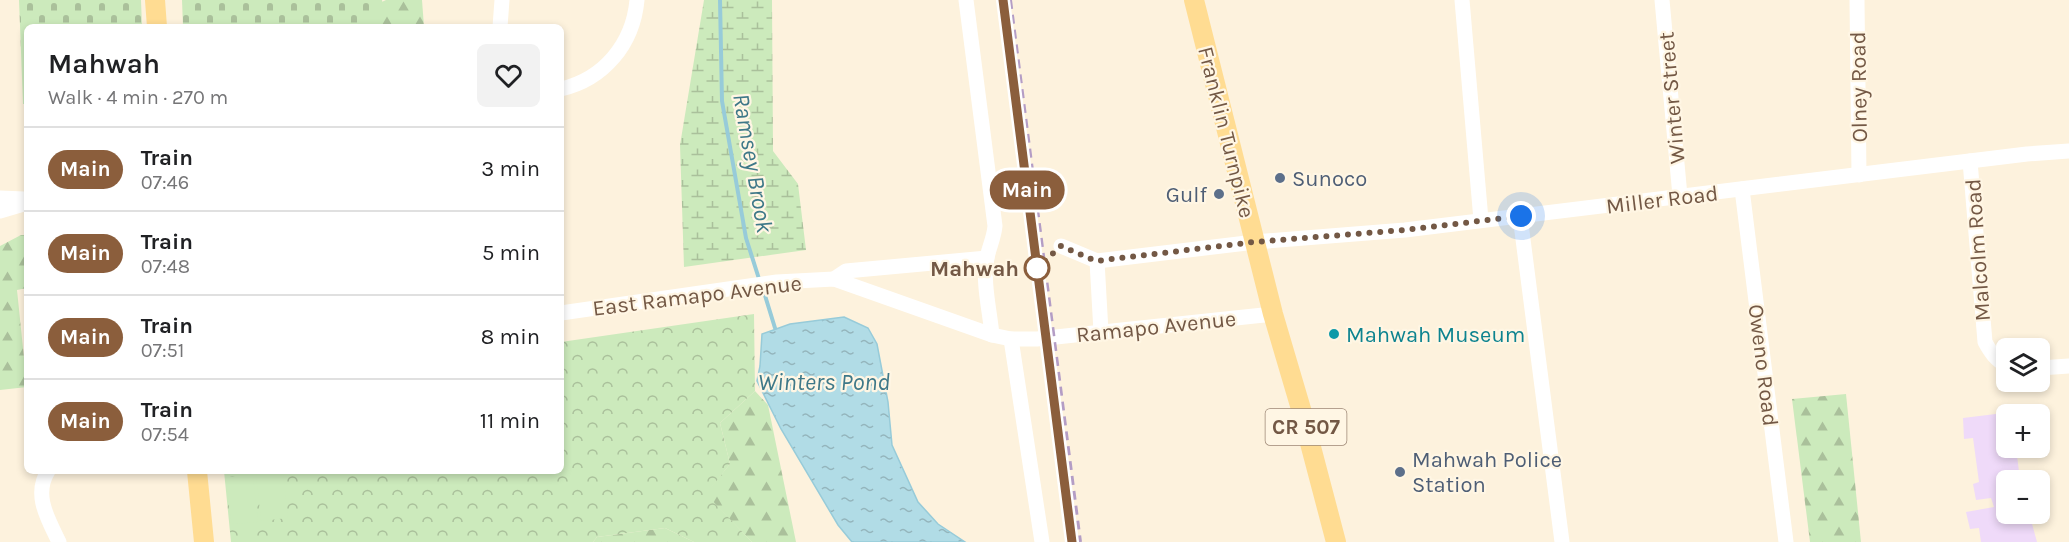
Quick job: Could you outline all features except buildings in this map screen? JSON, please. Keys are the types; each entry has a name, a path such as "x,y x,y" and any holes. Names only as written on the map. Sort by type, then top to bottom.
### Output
{"main road":[{"path":"155,0 157,24"},
{"name":"Franklin Turnpike","path":"1194,0 1254,242 1336,542"},
{"path":"197,474 204,542"}],"street":[{"path":"501,24 502,0"},
{"path":"564,88 588,79 612,60 629,32 635,16 637,0"},
{"path":"966,0 995,226 994,238 987,258 986,277 992,335"},
{"path":"1462,0 1480,220"},
{"name":"Winter Street","path":"1662,0 1680,196"},
{"name":"Olney Road","path":"1857,0 1859,175"},
{"name":"Miller Road","path":"1096,261 1254,242 1405,230 2069,151"},
{"name":"Malcolm Road","path":"1970,161 1985,342 1996,359"},
{"name":"Oweno Road","path":"1742,189 1786,542"},
{"path":"0,198 24,201"},
{"path":"0,211 24,202"},
{"path":"1521,216 1562,542"},
{"path":"1061,246 1096,261 1101,332"},
{"path":"834,279 846,271 987,258"},
{"name":"Ramapo Avenue","path":"834,279 992,335 1011,339 1037,339 1273,314"},
{"name":"East Ramapo Avenue","path":"564,313 777,282 834,279"},
{"path":"1011,339 1042,542"},
{"path":"2050,367 2069,366"},
{"path":"47,474 41,497 46,516 59,542"}],"shaded area":[{"path":"1996,414 1996,458 2017,458 2019,470 1996,470 1996,524 2032,524 2037,542 1981,542 1979,528 1970,529 1966,512 1994,507 1991,498 1976,500 1973,484 1979,482 1973,438 1964,439 1963,418"}],"green space":[{"path":"19,0 141,0 142,24 24,24 23,104"},
{"path":"182,0 382,0 383,6 359,24 183,24"},
{"path":"386,0 422,0 424,24 334,24"},
{"path":"704,0 772,0 773,151 798,184 806,250 684,267 680,145"},
{"path":"24,235 24,289 17,290 24,358 24,387 0,390 0,246"},
{"path":"754,314 755,391 720,423 730,464 706,494 752,542 694,542 665,528 597,537 593,542 231,542 224,474 564,474 564,342"},
{"path":"755,391 768,405 796,542 752,542 705,494 730,464 720,423"},
{"path":"1846,394 1861,542 1810,542 1792,399"},
{"path":"256,474 283,474 288,518 261,521"},
{"path":"253,475 258,522 231,524 226,477"},
{"path":"665,528 694,542 593,542 597,537"}],"water":[{"name":"Winters Pond","path":"844,317 868,328 877,344 888,402 892,445 918,502 938,524 965,542 852,542 838,525 781,429 757,381 762,334 790,324"}],"waterway":[{"name":"Ramsey Brook","path":"720,0 722,101 746,238 760,282"},
{"name":"Ramsey Brook","path":"763,289 775,328"}],"railway":[{"path":"1010,0 1080,542"}],"train":[{"name":"Main","path":"1003,0 1072,542"}],"place":[{"name":"Sunoco","path":"1280,178"},
{"name":"Gulf","path":"1219,194"},
{"name":"Mahwah","path":"1037,268"},
{"name":"Mahwah Museum","path":"1334,334"},
{"name":"Mahwah Police Station","path":"1400,472"}],"route":[{"path":"1037,268 1061,246 1096,261 1254,242 1405,230 1521,216"}]}
